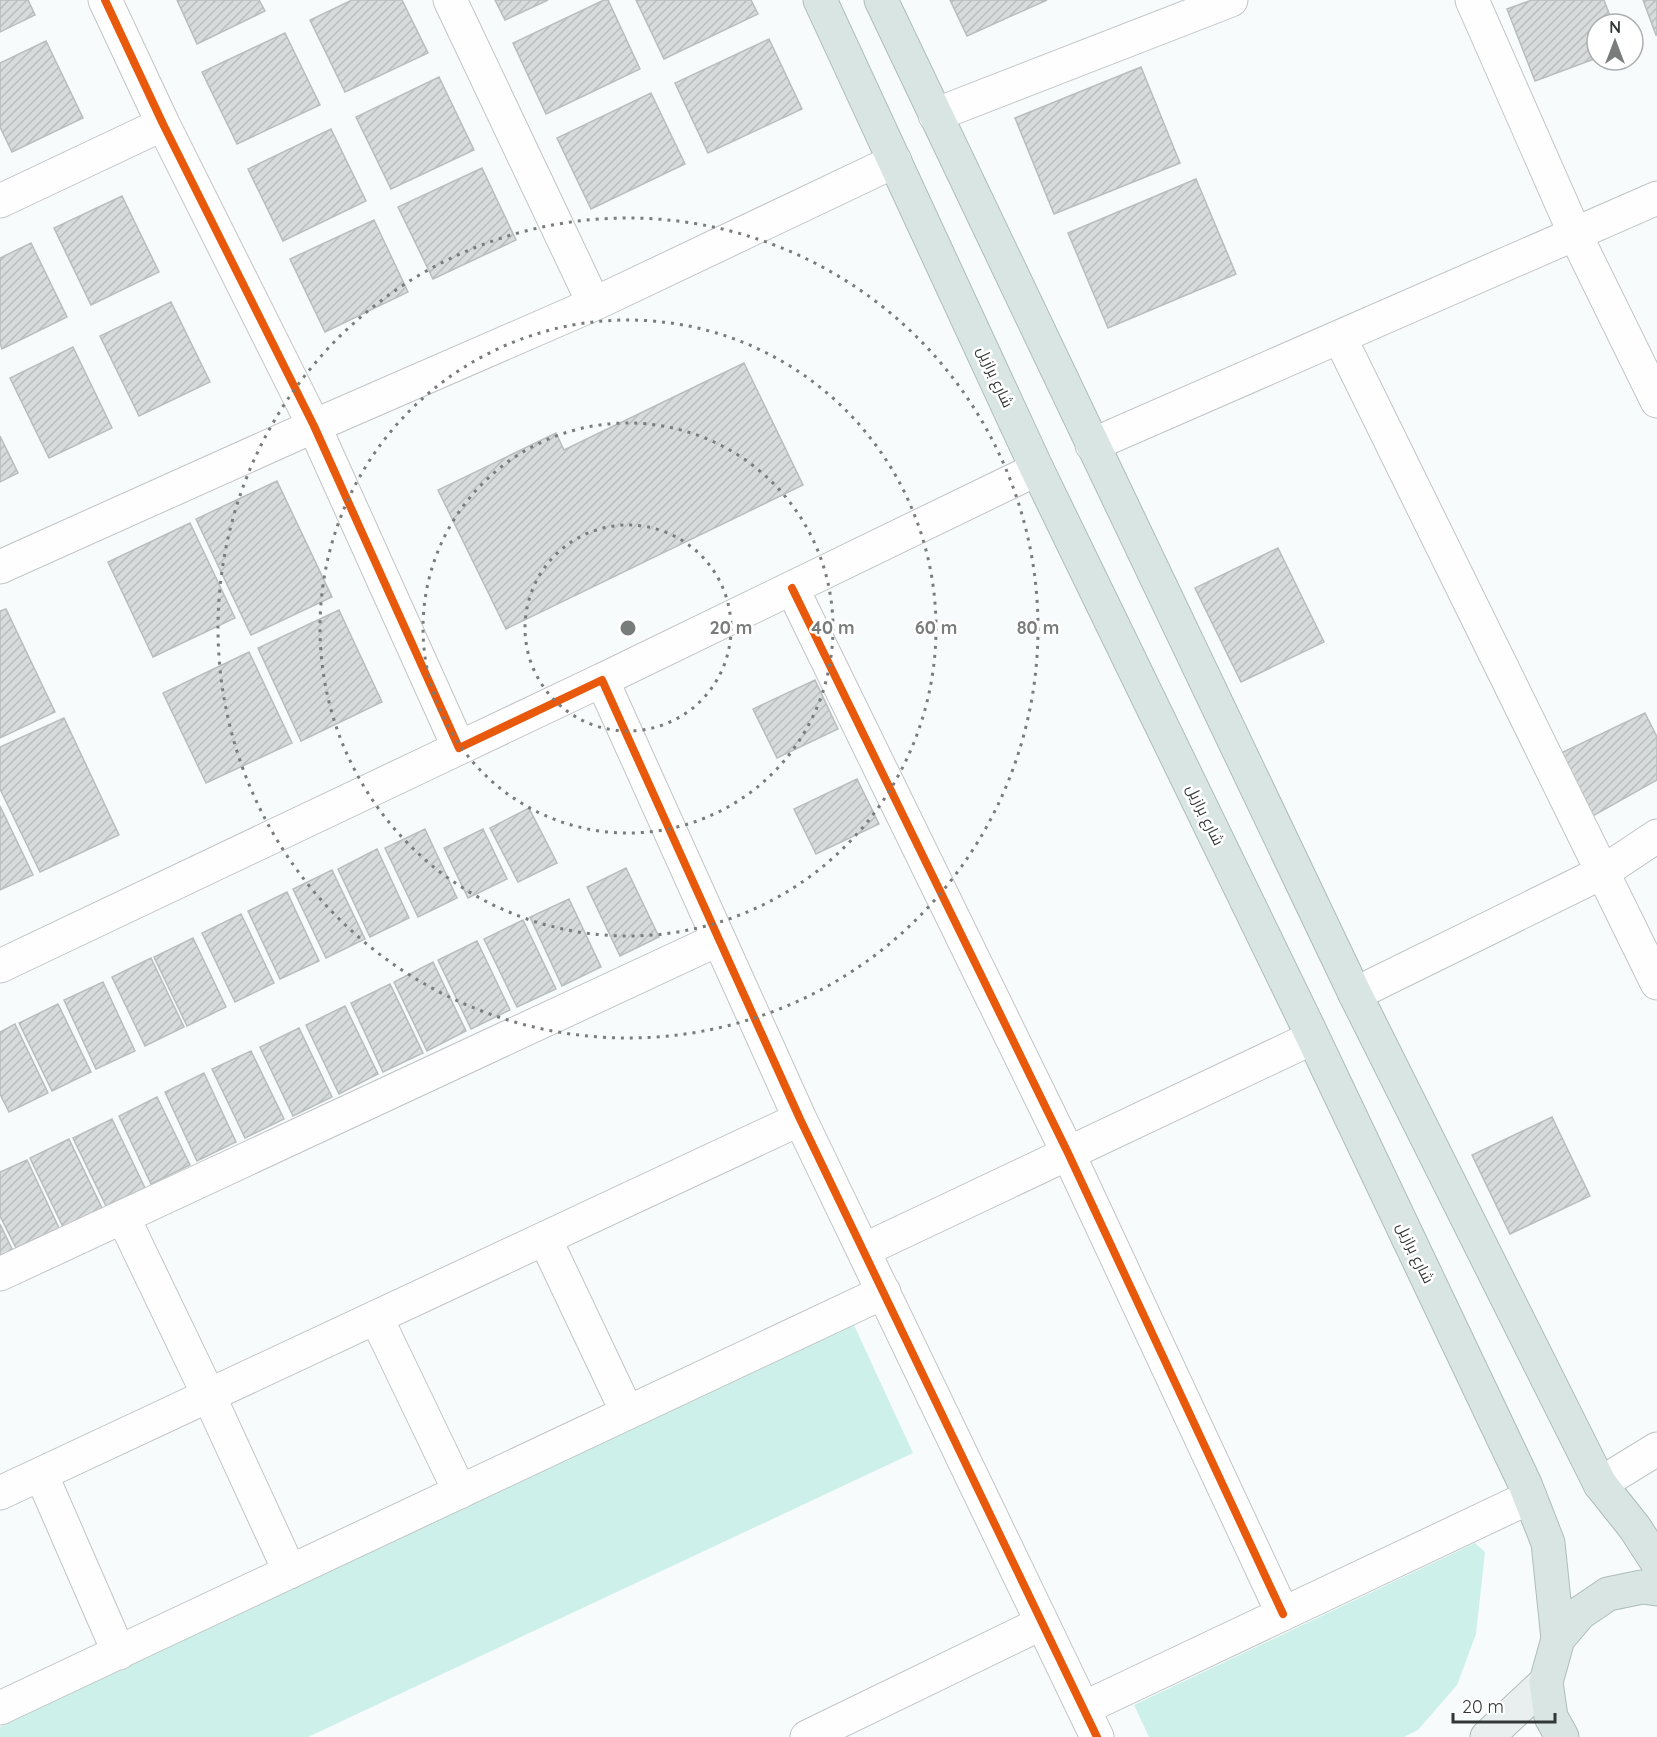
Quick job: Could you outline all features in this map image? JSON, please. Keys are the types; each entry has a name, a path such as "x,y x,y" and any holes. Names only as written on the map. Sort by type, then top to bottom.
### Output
{"highway":[{"name":"شارع برازيل","path":"820,0 1037,469 1312,1038 1530,1497 1548,1543 1558,1639"},
{"path":"881,0 1355,994 1600,1484 1635,1528 1657,1563"},
{"path":"1562,1737 1551,1717 1546,1683 1558,1639 1580,1612 1608,1594 1642,1587 1657,1589"}],"main road":[{"path":"1487,1737 1546,1683"}],"street":[{"path":"105,0 163,124 314,426 459,748"},
{"path":"450,0 594,304"},
{"path":"935,115 1231,0"},
{"path":"1472,0 1575,234 1657,401"},
{"path":"0,201 163,124"},
{"path":"0,567 314,426 594,304 895,161"},
{"path":"1092,445 1657,198"},
{"path":"1340,338 1657,983"},
{"path":"0,966 602,680 1037,469"},
{"path":"792,588 1068,1154 1283,1614"},
{"path":"602,680 801,1119 1084,1707 1096,1737"},
{"path":"1355,994 1603,872 1657,836"},
{"path":"0,1274 719,939"},
{"path":"864,1250 1312,1038"},
{"path":"0,1493 801,1119"},
{"path":"123,1217 290,1572"},
{"path":"544,1239 627,1412"},
{"path":"0,1708 884,1292"},
{"path":"376,1317 460,1492"},
{"path":"1600,1484 1657,1449"},
{"path":"42,1474 119,1653"},
{"path":"1084,1707 1530,1497"},
{"path":"807,1737 1042,1623"}],"green space":[{"path":"853,1323 913,1453 308,1737 0,1737 0,1727"},
{"path":"1475,1543 1485,1552 1476,1634 1457,1685 1418,1730 1404,1737 1149,1737 1134,1705"}],"building":[{"path":"0,0 28,0 35,15 0,32"},
{"path":"177,0 259,0 265,11 197,44"},
{"path":"352,0 402,0 428,53 345,92 310,20"},
{"path":"495,0 548,0 505,20"},
{"path":"608,0 640,69 546,114 513,43"},
{"path":"636,0 751,0 758,14 664,59"},
{"path":"950,0 1047,0 967,36"},
{"path":"1532,0 1604,0 1608,12 1585,12 1585,62 1535,81 1507,9"},
{"path":"1643,0 1657,0 1657,35 1656,35"},
{"path":"285,33 320,105 237,144 202,72"},
{"path":"769,39 802,109 708,153 675,83"},
{"path":"46,41 83,118 12,152 0,127 0,63"},
{"path":"1141,67 1180,163 1054,214 1015,118"},
{"path":"439,77 474,150 391,189 356,117"},
{"path":"651,93 685,164 591,209 557,138"},
{"path":"331,129 366,201 283,241 248,169"},
{"path":"482,168 516,240 433,279 398,207"},
{"path":"1196,179 1236,274 1108,328 1068,233"},
{"path":"122,196 159,272 91,305 54,228"},
{"path":"374,220 408,292 325,332 290,259"},
{"path":"31,243 67,317 2,349 0,343 0,258"},
{"path":"171,302 210,382 139,416 100,336"},
{"path":"73,347 112,428 49,458 10,378"},
{"path":"744,363 803,485 506,629 438,490 556,433 564,450"},
{"path":"0,436 18,473 0,482"},
{"path":"277,481 332,597 251,635 196,519"},
{"path":"190,523 235,618 153,657 108,562"},
{"path":"1278,548 1324,642 1241,682 1195,588"},
{"path":"6,609 55,712 0,738 0,611"},
{"path":"339,610 382,702 301,741 258,648"},
{"path":"249,652 292,743 206,783 163,693"},
{"path":"815,680 838,729 777,758 753,709"},
{"path":"1645,713 1657,737 1657,780 1591,817 1561,753"},
{"path":"64,718 119,835 40,872 0,789 0,747"},
{"path":"857,779 879,824 816,854 794,809"},
{"path":"0,806 33,875 0,890"},
{"path":"529,808 557,863 518,882 490,828"},
{"path":"425,829 457,898 418,917 385,848"},
{"path":"483,829 507,879 468,898 444,848"},
{"path":"377,849 409,918 370,937 338,869"},
{"path":"626,868 659,937 620,956 587,887"},
{"path":"332,870 365,939 326,958 293,889"},
{"path":"287,892 319,961 280,979 248,911"},
{"path":"569,899 601,967 562,986 530,917"},
{"path":"241,914 274,983 235,1002 202,933"},
{"path":"523,920 556,989 517,1007 484,939"},
{"path":"193,938 226,1007 187,1026 154,957"},
{"path":"477,941 510,1010 471,1029 438,960"},
{"path":"151,958 184,1027 145,1046 112,977"},
{"path":"433,962 466,1031 427,1051 394,982"},
{"path":"103,982 135,1051 96,1069 64,1000"},
{"path":"390,984 423,1053 383,1072 351,1003"},
{"path":"58,1004 91,1072 52,1091 19,1023"},
{"path":"345,1006 378,1074 339,1094 306,1025"},
{"path":"15,1024 48,1093 9,1112 0,1094 0,1032"},
{"path":"299,1028 332,1097 293,1116 260,1047"},
{"path":"251,1051 284,1119 245,1138 212,1069"},
{"path":"204,1073 236,1142 197,1161 165,1092"},
{"path":"157,1097 190,1165 151,1184 119,1116"},
{"path":"1552,1117 1590,1196 1510,1234 1472,1155"},
{"path":"112,1119 145,1188 106,1206 73,1138"},
{"path":"69,1139 102,1208 63,1227 30,1158"},
{"path":"27,1160 59,1228 16,1248 0,1216 0,1172"},
{"path":"0,1224 13,1251 0,1257"}],"cycle path":[{"path":"105,0 163,124 314,426 459,748 602,680 800,1119 1097,1737"},
{"path":"792,588 1068,1153 1283,1614"}]}
